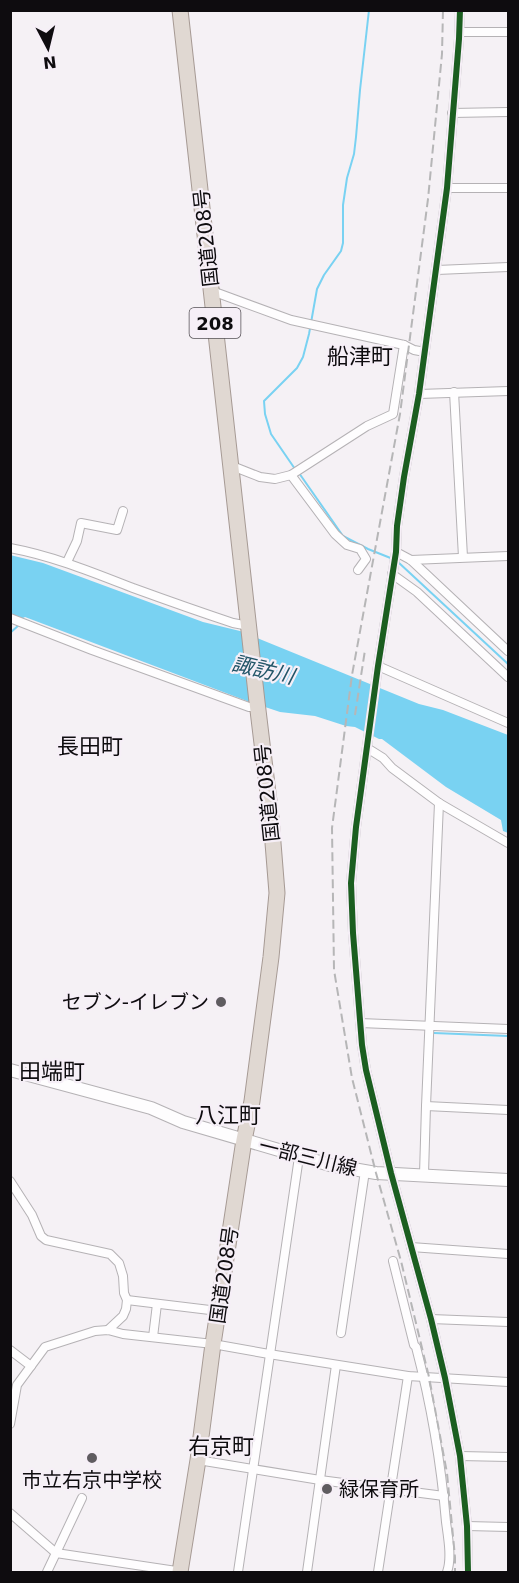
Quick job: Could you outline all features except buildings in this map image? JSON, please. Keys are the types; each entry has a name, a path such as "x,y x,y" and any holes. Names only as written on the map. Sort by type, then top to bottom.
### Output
{"highway":[{"name":"国道208号","path":"180,10 271,818 277,893 252,1101 213,1344 181,1572"}],"main road":[{"name":"一部三川線","path":"10,1070 151,1108 183,1122 330,1165 365,1171 508,1180"}],"street":[{"path":"460,10 447,188 419,393 397,526 396,552 356,827 351,883 360,1023 366,1070 445,1378 459,1456 467,1526 468,1572"},
{"path":"459,32 508,32"},
{"path":"452,112 508,112"},
{"path":"447,188 508,188"},
{"path":"436,270 508,267"},
{"path":"212,291 291,320 404,345 425,352"},
{"path":"231,466 260,477 275,478 291,475 367,426 393,414 404,345"},
{"path":"419,393 508,391"},
{"path":"454,392 463,558"},
{"path":"291,475 335,534 347,545 360,549 366,558 358,570"},
{"path":"67,562 77,542 81,523 117,530 123,511"},
{"path":"10,548 67,562 249,631"},
{"path":"396,552 411,560 508,651"},
{"path":"411,560 508,556"},
{"path":"392,574 417,592 508,677"},
{"path":"10,618 249,707 257,705"},
{"path":"378,666 508,723"},
{"path":"367,748 439,802 508,843"},
{"path":"424,1174 439,802"},
{"path":"360,1023 508,1029"},
{"path":"426,1106 508,1110"},
{"path":"238,1572 299,1157"},
{"path":"341,1333 365,1171"},
{"path":"10,1182 32,1215 41,1236 46,1240 110,1254 119,1263 127,1300 123,1316 108,1330"},
{"path":"411,1247 508,1254"},
{"path":"393,1261 424,1377 437,1448 444,1496 448,1546 447,1572"},
{"path":"127,1300 218,1311"},
{"path":"153,1337 157,1304"},
{"path":"431,1319 508,1322"},
{"path":"11,1423 17,1385 45,1347 95,1331 108,1330 123,1334 213,1344 408,1376 508,1382"},
{"path":"10,1350 31,1366"},
{"path":"307,1572 336,1365"},
{"path":"378,1572 408,1376"},
{"path":"459,1456 508,1457"},
{"path":"198,1460 320,1480 444,1496"},
{"path":"47,1572 82,1498"},
{"path":"10,1513 56,1553 181,1572"},
{"path":"467,1526 508,1527"}],"water":[{"name":"諏訪川","path":"10,555 43,563 203,622 240,631 419,704 443,710 508,735 508,833 503,831 501,820 446,787 382,739 355,727 315,716 280,712 25,617 21,619 11,614"}],"waterway":[{"path":"295,469 271,434 264,401 297,368 303,357 317,289 341,251 343,205 354,154 369,10"},
{"path":"299,473 343,536 393,559"},
{"path":"398,562 508,664"},
{"path":"10,633 19,625"},
{"path":"434,1033 508,1036"}],"railway":[{"path":"443,10 442,54 428,199 400,414 352,675 332,828 334,970 352,1078 401,1261 429,1377 447,1473 455,1572"},
{"path":"355,715 365,650"}],"cycle path":[{"path":"460,10 447,188 419,394 397,526 396,552 356,827 351,883 353,933 366,1070 445,1378 460,1456 467,1526 468,1572"}],"place":[{"name":"セブン-イレブン","path":"221,1002"},
{"name":"市立右京中学校","path":"92,1458"},
{"name":"緑保育所","path":"327,1489"}],"district":[{"name":"船津町","path":"360,356"},
{"name":"長田町","path":"90,746"},
{"name":"田端町","path":"52,1071"},
{"name":"八江町","path":"228,1115"},
{"name":"右京町","path":"221,1446"}]}
